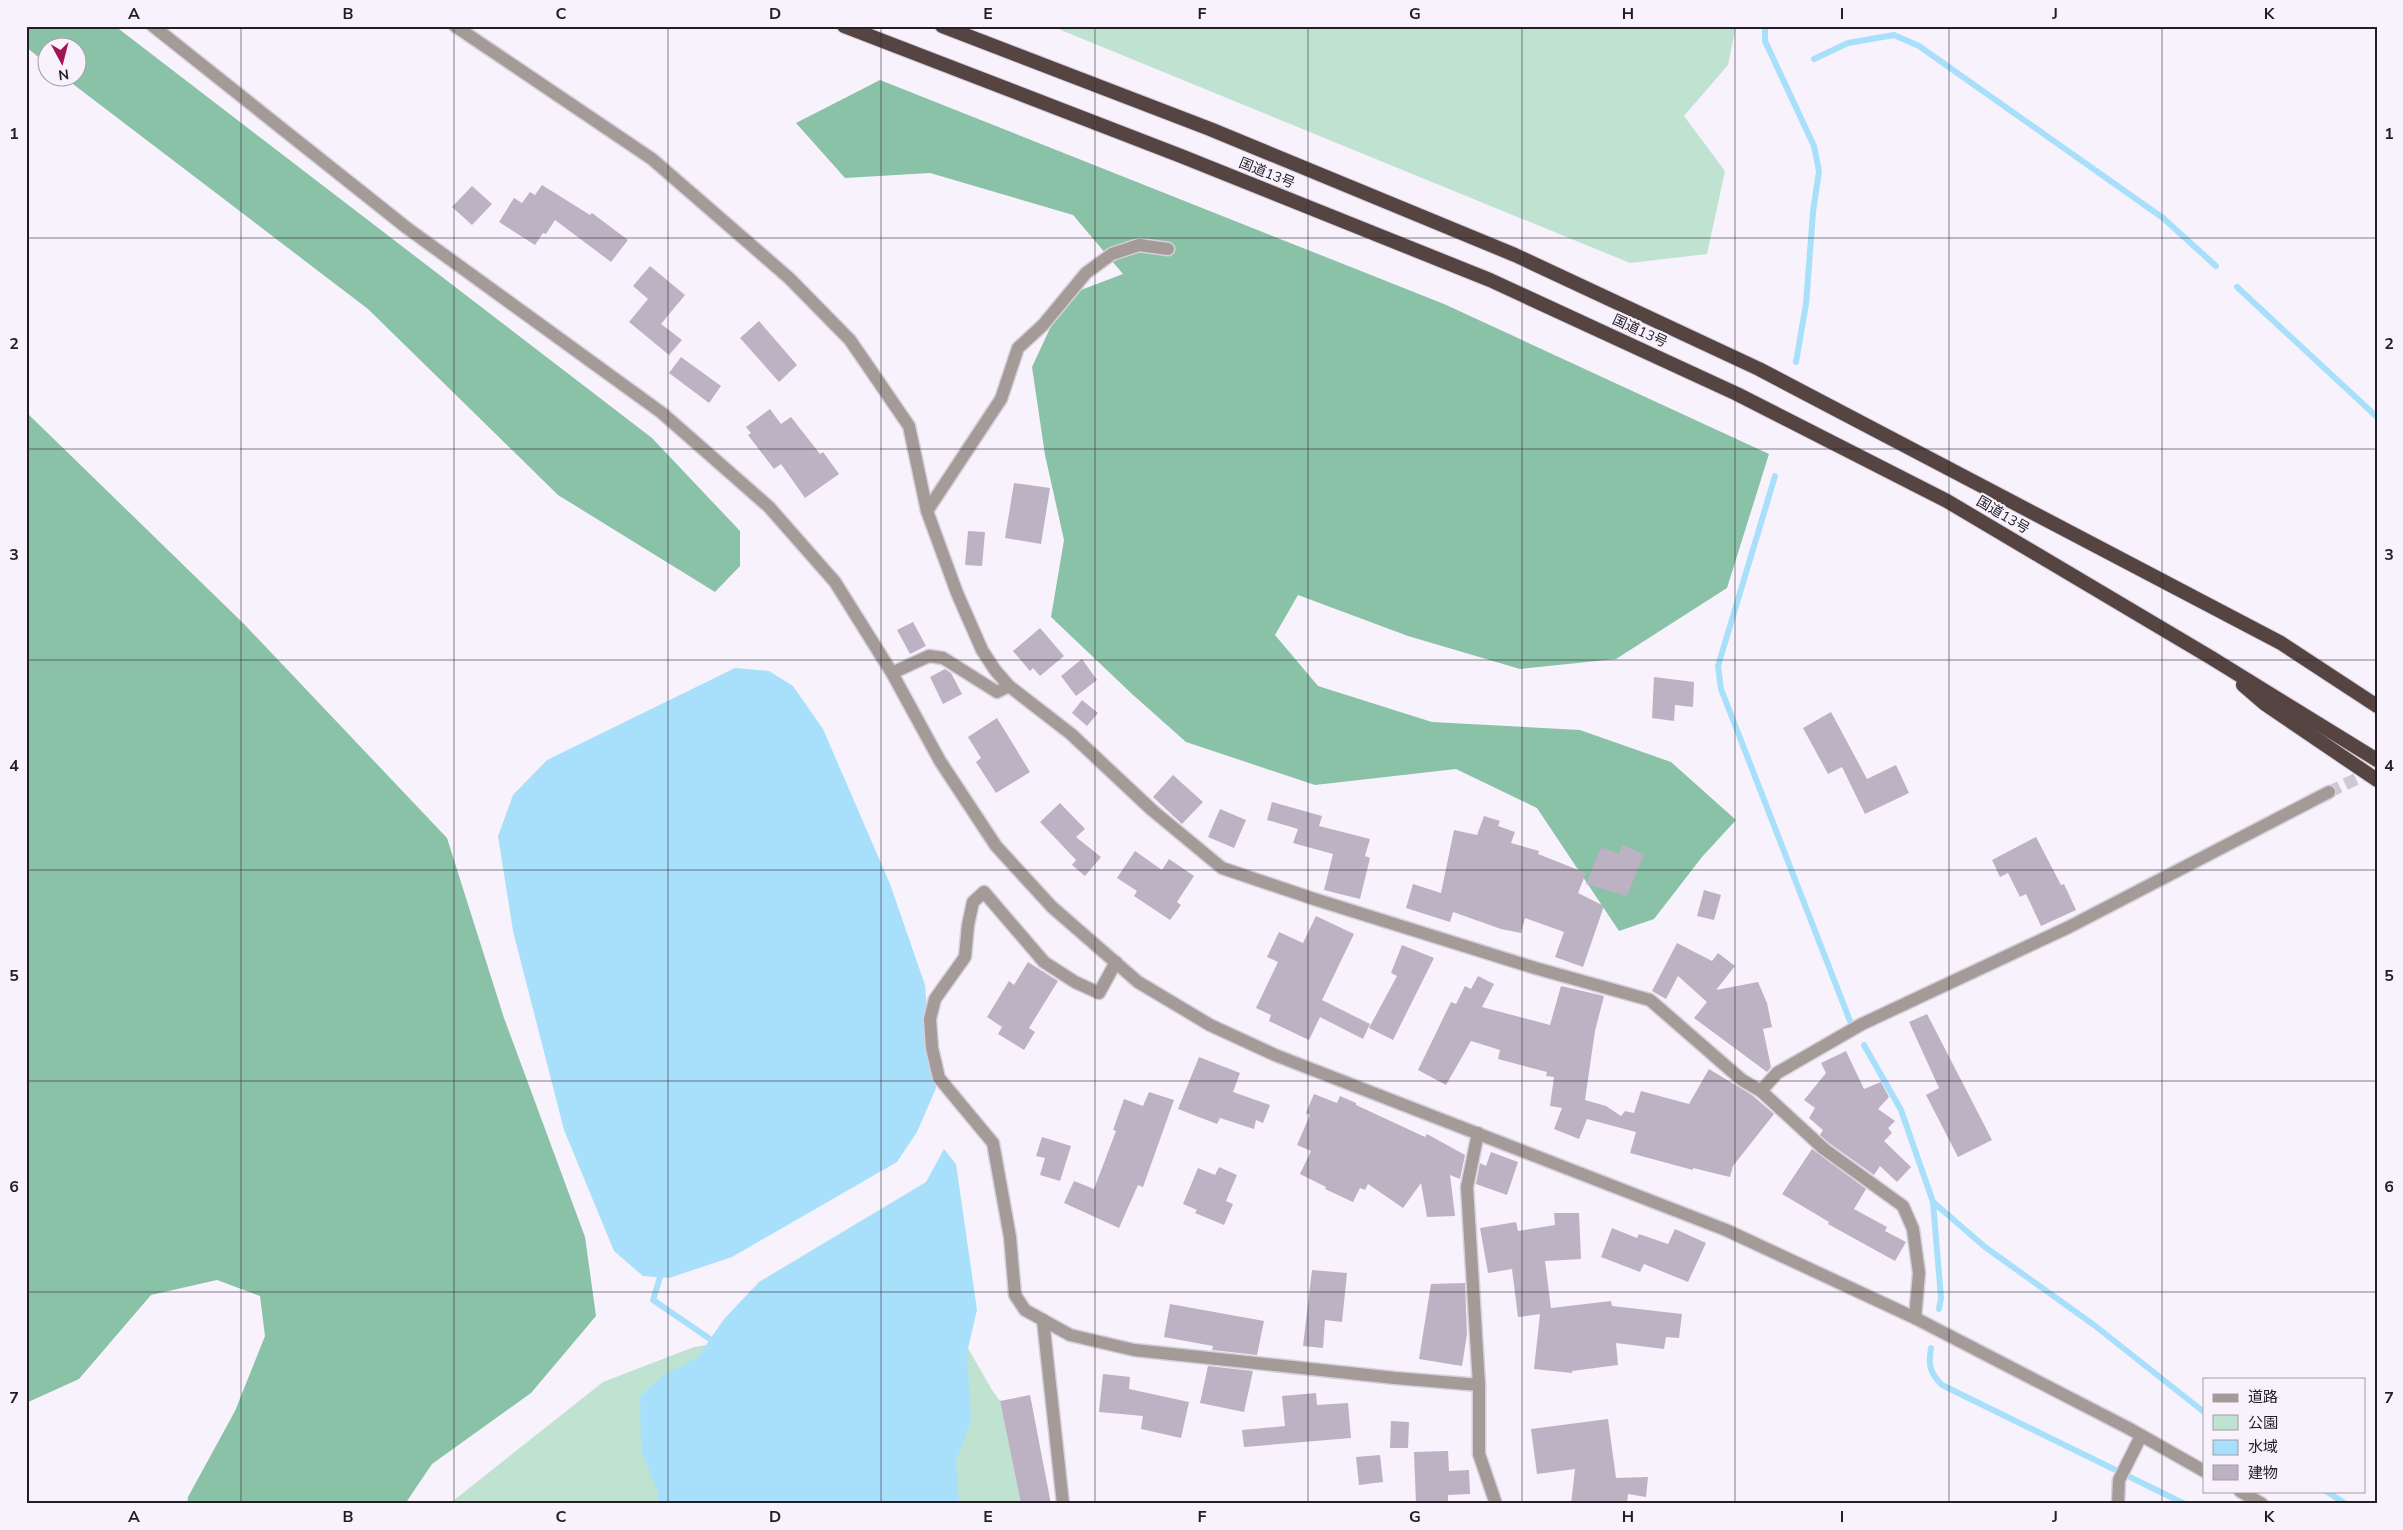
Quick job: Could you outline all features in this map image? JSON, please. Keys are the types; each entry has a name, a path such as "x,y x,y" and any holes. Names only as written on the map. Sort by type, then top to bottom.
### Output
{"highway":[{"name":"国道13号","path":"844,26 1181,156 1490,280 1729,390 1947,501 2210,657 2377,760"},
{"name":"国道13号","path":"942,26 1210,129 1515,254 1759,369 2281,642 2377,706"},
{"path":"2281,642 2377,695"},
{"path":"2210,657 2265,704 2377,780"}],"street":[{"path":"153,26 407,228 662,413 769,508 835,582 892,673 940,761 996,846 1052,908 1138,982 1210,1025 1275,1055 1726,1230 1915,1318 2203,1470"},
{"path":"455,26 652,160 789,278 850,340 909,426 927,511 957,593 982,650 1009,686 1071,734 1152,810 1222,868 1314,900 1526,965 1650,1000 1723,1065 1761,1092 1824,1149 1903,1206 1913,1229 1919,1273 1915,1318"},
{"path":"927,511 1001,399 1018,348 1043,325 1086,273 1112,254 1139,245 1168,249"},
{"path":"892,673 929,656 943,658 997,692 1009,686"},
{"path":"1761,1092 1777,1073 1862,1024 2069,927 2329,792"},
{"path":"1116,962 1099,994 1075,982 1044,962 984,892 973,902 968,925 965,957 935,999 930,1019 932,1048 939,1078 993,1143 1010,1236 1015,1295 1026,1310 1070,1335 1134,1350 1395,1378 1479,1385"},
{"path":"1478,1133 1467,1188 1479,1385 1479,1454 1496,1504"},
{"path":"1044,1320 1063,1504"},
{"path":"2118,1504 2119,1480 2141,1436"},
{"path":"2242,1492 2262,1504"}],"green space":[{"path":"26,26 115,26 652,438 740,531 740,566 715,592 558,495 368,309 78,88 88,88 88,38 38,38 38,57 26,47"},
{"path":"1051,26 1736,26 1728,65 1684,116 1725,171 1707,254 1630,263"},
{"path":"880,80 1444,304 1769,454 1727,588 1616,659 1520,669 1408,636 1298,595 1275,635 1318,686 1432,722 1580,730 1671,762 1736,820 1702,857 1654,919 1619,931 1537,808 1456,769 1315,785 1186,742 1051,617 1064,540 1045,455 1032,367 1065,296 1123,274 1073,215 930,173 845,178 796,123"},
{"path":"26,412 244,624 447,838 504,1018 585,1237 596,1316 531,1393 432,1464 405,1504 187,1504 188,1497 235,1411 265,1336 260,1296 217,1280 151,1295 79,1379 26,1403"},
{"path":"945,1308 1000,1401 1021,1504 449,1504 603,1382 694,1347"}],"water":[{"path":"735,668 769,671 793,686 823,729 890,884 925,985 929,1038 936,1088 917,1132 897,1162 732,1257 669,1278 643,1276 614,1251 564,1130 513,931 498,836 513,795 547,760"},
{"path":"944,1149 956,1164 977,1310 967,1353 971,1422 956,1460 959,1504 659,1504 657,1490 641,1451 640,1396 663,1375 697,1358 724,1319 759,1282 926,1182"}],"building":[{"path":"542,185 590,215 592,213 628,240 611,262 555,220 546,234 543,233 535,245 499,222 514,198 522,203 530,192 535,195"},
{"path":"472,186 492,204 472,225 452,207"},
{"path":"650,266 685,295 661,324 682,340 669,355 629,322 648,299 633,286"},
{"path":"759,321 797,365 779,382 740,338"},
{"path":"681,357 721,386 709,403 669,373"},
{"path":"770,409 781,424 791,417 820,454 823,452 839,474 805,498 781,464 774,469 748,435 751,433 746,427"},
{"path":"1014,483 1050,488 1041,544 1005,538"},
{"path":"968,531 985,532 982,566 965,565"},
{"path":"913,622 926,646 910,654 897,630"},
{"path":"1040,628 1064,656 1040,676 1033,668 1030,671 1013,651"},
{"path":"1082,659 1097,680 1076,696 1061,676"},
{"path":"945,669 951,673 962,694 943,704 930,677"},
{"path":"1654,677 1694,682 1693,707 1675,705 1674,721 1652,718"},
{"path":"1082,700 1098,713 1087,726 1072,713"},
{"path":"1831,712 1867,779 1896,765 1909,793 1865,814 1842,767 1828,774 1803,728"},
{"path":"997,718 1030,772 996,793 976,762 981,758 968,737"},
{"path":"1173,775 1203,802 1182,824 1153,797"},
{"path":"1272,802 1322,816 1319,826 1370,839 1365,856 1370,858 1360,899 1324,890 1333,854 1293,843 1298,829 1267,820"},
{"path":"1060,803 1085,829 1076,837 1101,857 1085,876 1072,865 1076,860 1040,822"},
{"path":"1220,809 1246,820 1234,848 1208,837"},
{"path":"1484,816 1500,821 1498,826 1515,832 1511,843 1539,851 1538,854 1586,873 1578,893 1604,906 1583,967 1555,957 1564,932 1525,918 1521,933 1501,929 1453,912 1450,922 1406,908 1413,884 1441,893 1454,830 1477,835"},
{"path":"2036,837 2061,885 2064,884 2076,910 2041,926 2026,894 2020,897 2008,873 2000,877 1992,860"},
{"path":"1622,845 1644,854 1627,896 1586,884 1601,847 1619,854"},
{"path":"1135,851 1162,870 1169,859 1194,876 1177,902 1181,905 1170,920 1134,896 1137,891 1117,878"},
{"path":"1704,890 1721,895 1714,920 1697,916"},
{"path":"1316,916 1354,934 1322,1000 1370,1024 1363,1039 1320,1017 1309,1040 1269,1021 1271,1015 1256,1008 1278,962 1267,957 1279,932 1303,943"},
{"path":"1677,943 1712,961 1718,953 1735,966 1716,990 1758,982 1767,1003 1772,1027 1763,1029 1771,1067 1767,1072 1694,1018 1707,1002 1678,976 1666,999 1652,991"},
{"path":"1402,945 1434,958 1393,1040 1369,1028 1397,976 1391,973"},
{"path":"1028,962 1058,981 1029,1028 1035,1032 1024,1050 998,1034 1002,1027 987,1017 1009,981 1014,985"},
{"path":"1478,976 1494,984 1482,1007 1550,1025 1561,986 1604,996 1595,1031 1585,1100 1606,1106 1621,1116 1625,1111 1634,1113 1641,1091 1689,1104 1709,1069 1752,1095 1774,1114 1733,1166 1730,1177 1693,1168 1693,1170 1630,1153 1636,1132 1587,1119 1579,1139 1554,1129 1562,1108 1550,1106 1554,1077 1546,1076 1547,1072 1498,1059 1500,1050 1471,1041 1446,1085 1418,1070 1451,1002 1456,1004 1465,986 1471,989"},
{"path":"1927,1014 1992,1140 1958,1157 1926,1095 1939,1088 1909,1022"},
{"path":"1846,1051 1864,1089 1881,1082 1889,1097 1878,1109 1895,1121 1888,1128 1892,1133 1884,1141 1911,1167 1897,1182 1880,1166 1874,1175 1829,1143 1820,1135 1823,1130 1809,1118 1815,1108 1804,1100 1826,1073 1821,1063"},
{"path":"1199,1057 1240,1073 1233,1092 1270,1105 1263,1123 1256,1120 1254,1129 1220,1118 1217,1124 1178,1109"},
{"path":"1149,1092 1174,1100 1143,1187 1138,1185 1119,1228 1064,1203 1074,1181 1094,1189 1116,1131 1113,1130 1124,1099 1143,1106"},
{"path":"1314,1094 1337,1103 1340,1096 1425,1137 1427,1134 1465,1155 1460,1179 1450,1175 1455,1216 1427,1217 1421,1183 1403,1208 1368,1184 1365,1190 1360,1188 1353,1202 1325,1189 1326,1187 1300,1174 1311,1151 1297,1145 1310,1115 1306,1113"},
{"path":"1042,1137 1071,1146 1060,1181 1040,1175 1045,1158 1036,1156"},
{"path":"1812,1149 1866,1189 1854,1209 1887,1227 1885,1231 1906,1242 1895,1261 1828,1224 1829,1222 1782,1194"},
{"path":"1491,1152 1518,1162 1507,1195 1476,1184 1480,1163 1486,1166"},
{"path":"1219,1167 1237,1175 1226,1201 1233,1204 1224,1225 1195,1213 1197,1210 1183,1204 1198,1168 1215,1175"},
{"path":"1554,1213 1579,1213 1581,1259 1545,1261 1551,1308 1611,1301 1612,1306 1682,1314 1679,1338 1666,1337 1664,1349 1616,1343 1618,1365 1572,1371 1572,1373 1534,1369 1540,1314 1518,1317 1512,1269 1488,1273 1480,1228 1516,1222 1518,1231 1555,1225"},
{"path":"1612,1228 1637,1238 1639,1234 1668,1244 1675,1229 1706,1243 1688,1282 1644,1264 1640,1272 1601,1257"},
{"path":"1312,1270 1347,1273 1342,1322 1325,1320 1323,1348 1303,1346"},
{"path":"1465,1283 1467,1334 1462,1366 1419,1359 1431,1284"},
{"path":"1170,1304 1264,1321 1257,1355 1212,1350 1213,1346 1164,1337"},
{"path":"1208,1366 1253,1371 1244,1412 1200,1403"},
{"path":"1103,1374 1130,1377 1129,1389 1189,1402 1181,1438 1141,1429 1143,1416 1099,1412"},
{"path":"1316,1393 1317,1405 1348,1403 1351,1438 1244,1447 1242,1430 1285,1426 1282,1396"},
{"path":"1030,1395 1051,1504 1021,1504 1000,1401"},
{"path":"1608,1419 1616,1478 1648,1477 1646,1497 1628,1494 1627,1504 1571,1504 1575,1469 1537,1474 1531,1429"},
{"path":"1391,1421 1409,1422 1408,1448 1390,1448"},
{"path":"1448,1451 1449,1471 1469,1470 1470,1494 1448,1495 1448,1504 1416,1504 1414,1452"},
{"path":"1380,1455 1383,1482 1359,1485 1356,1457"}],"waterway":[{"path":"1765,26 1765,41 1814,146 1819,171 1813,212 1806,304 1796,362"},
{"path":"1814,59 1848,43 1894,35 1919,46 2163,218 2216,266"},
{"path":"2237,287 2377,417"},
{"path":"1775,476 1718,666 1721,689 1850,1021"},
{"path":"1864,1045 1901,1110 1933,1202 1941,1298 1939,1309"},
{"path":"1933,1202 1985,1247 2094,1325 2203,1411"},
{"path":"660,1277 653,1300 710,1339"},
{"path":"1931,1348 1931,1368 1935,1377 1942,1385 2185,1504"},
{"path":"2328,1492 2346,1504"}],"tunnel":[{"path":"2329,792 2377,769"}]}
